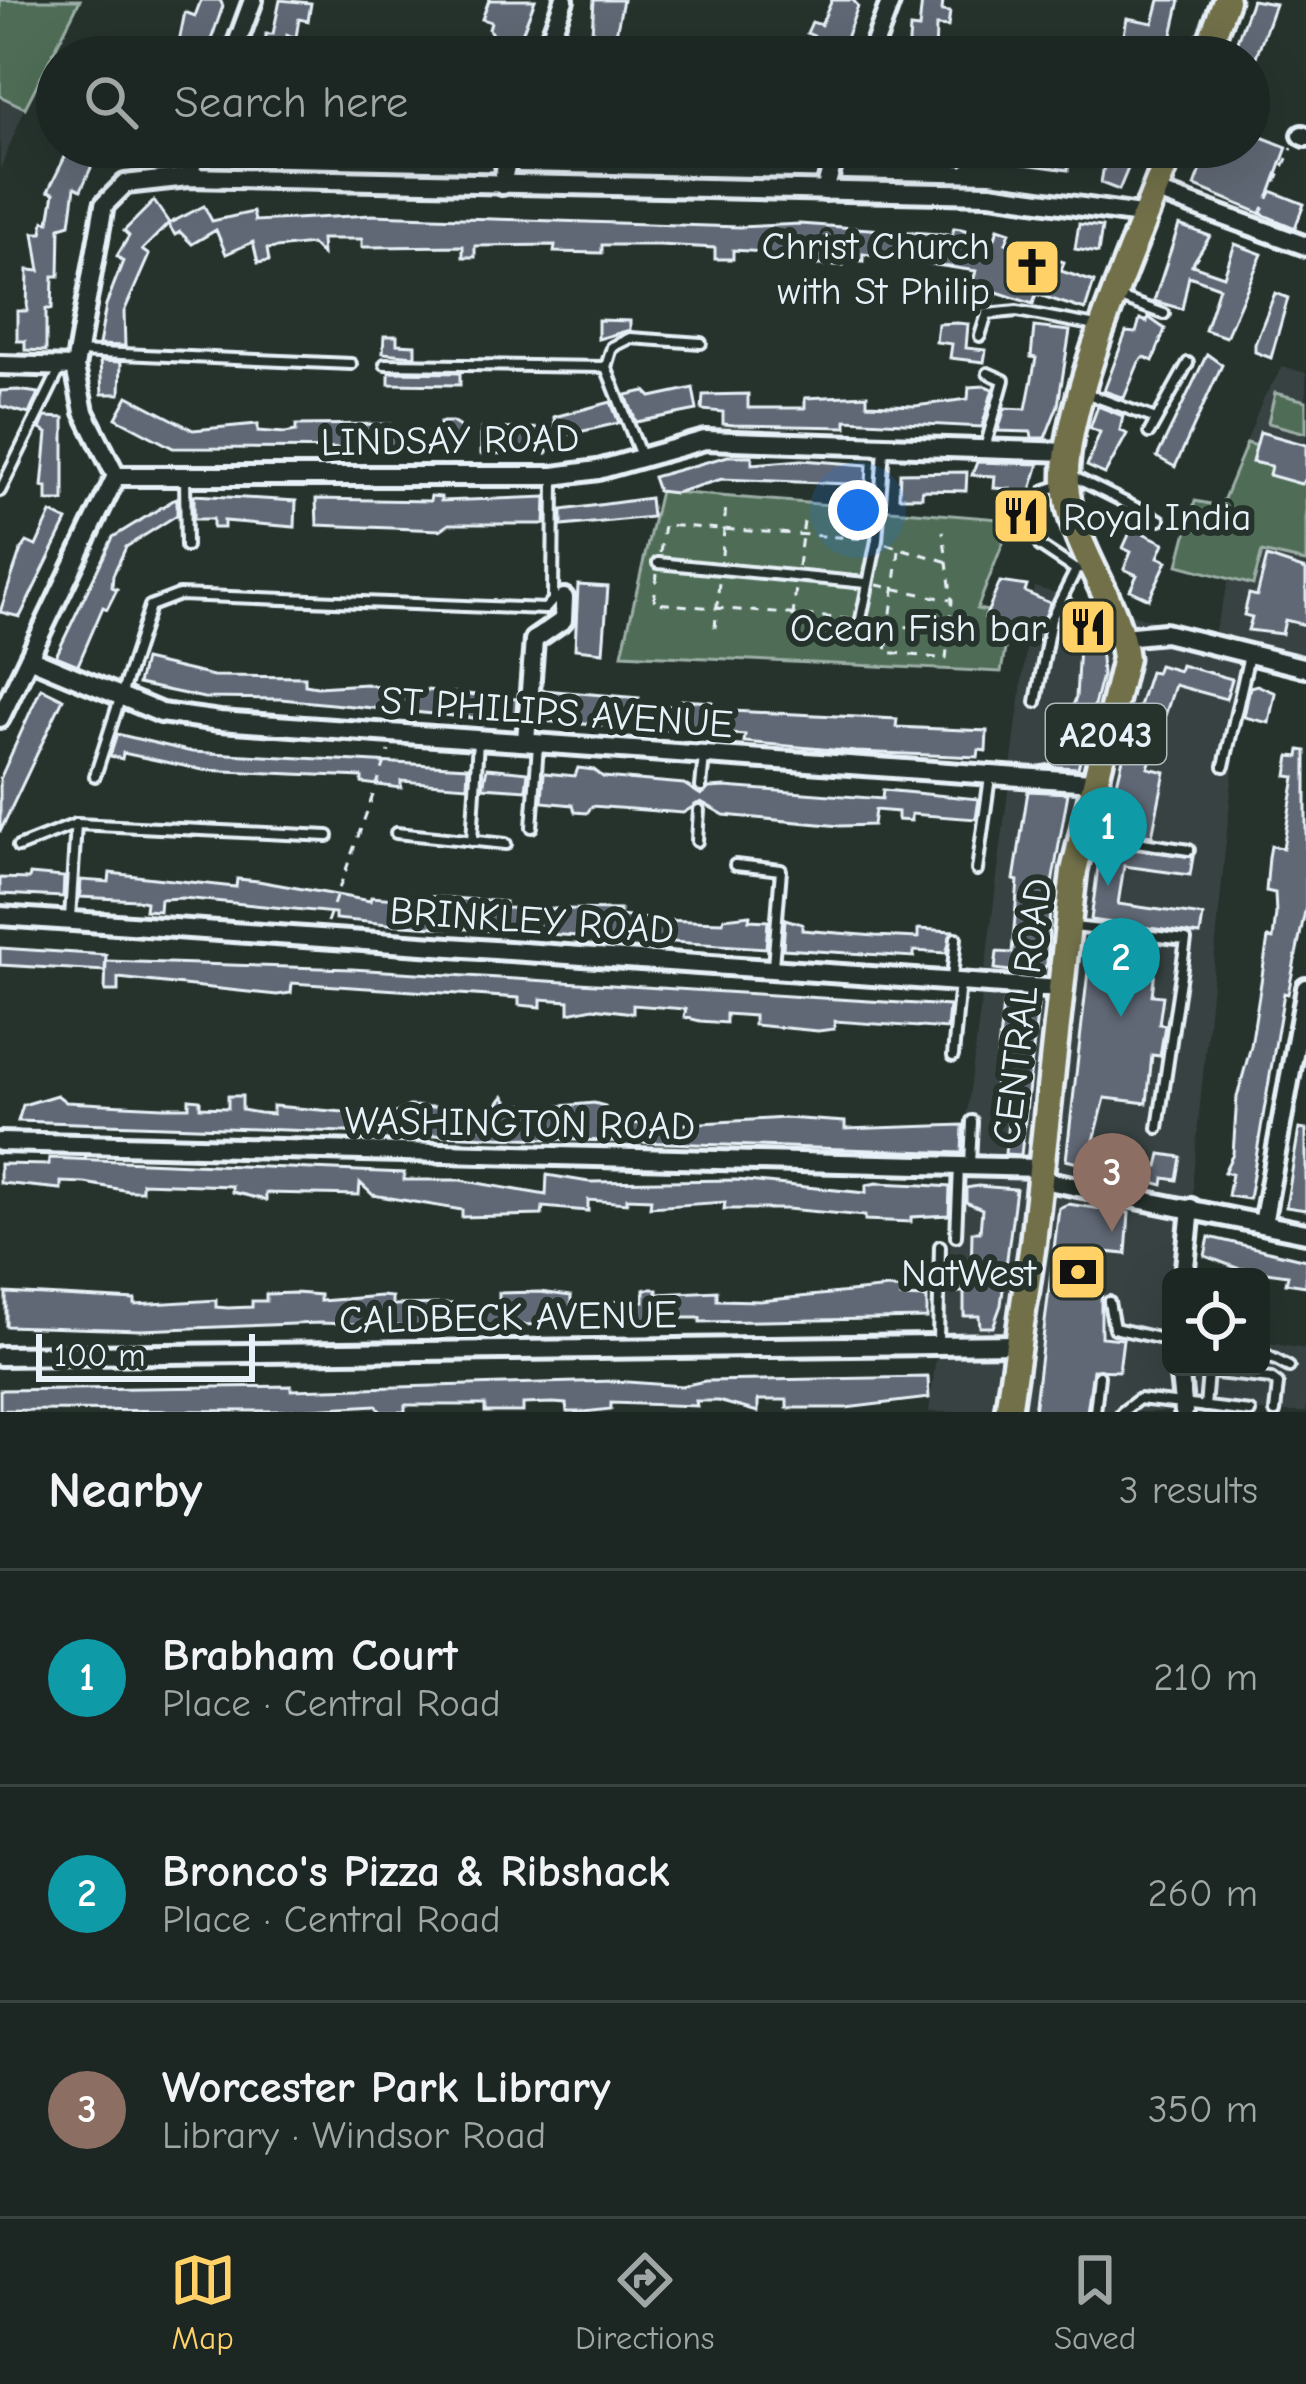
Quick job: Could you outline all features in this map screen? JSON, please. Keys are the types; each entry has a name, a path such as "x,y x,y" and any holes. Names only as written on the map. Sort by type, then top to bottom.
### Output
{"main road":[{"path":"1213,36 1226,0"},
{"path":"1123,638 1083,567 1067,470 1083,392 1164,168"},
{"name":"CENTRAL ROAD","path":"1008,1412 1080,833 1123,673 1123,638"}],"street":[{"path":"240,36 253,0"},
{"path":"551,36 564,0"},
{"path":"878,36 891,0"},
{"path":"188,177 191,168"},
{"path":"502,184 505,168"},
{"path":"825,191 831,168"},
{"path":"0,718 116,476 84,412 71,362 104,206 125,184 188,177 825,191 1016,200 1147,216"},
{"path":"1155,191 1306,246"},
{"path":"0,365 71,362"},
{"name":"LINDSAY ROAD","path":"116,476 554,476 705,440 985,448 1067,470"},
{"path":"532,741 535,640 563,620 564,598"},
{"path":"1123,638 1165,633 1306,668"},
{"name":"ST PHILIPS AVENUE","path":"28,658 160,713 220,721 1092,782"},
{"name":"BRINKLEY ROAD","path":"0,916 1060,989"},
{"path":"1263,1224 1306,988"},
{"name":"WASHINGTON ROAD","path":"0,1142 964,1166 1038,1174 1306,1233"},
{"path":"1185,1268 1191,1208"},
{"name":"CALDBECK AVENUE","path":"0,1356 1017,1344"},
{"path":"1180,1376 1184,1408"}],"lane":[{"path":"1117,297 1164,314"},
{"path":"980,336 987,314 1004,310 1086,322 1103,330"},
{"path":"641,457 606,367 612,347 624,339 701,343"},
{"path":"0,491 71,362 351,364"},
{"path":"1149,433 1188,363"},
{"path":"385,364 606,367"},
{"path":"985,448 1004,380 988,373"},
{"path":"1083,392 1156,419"},
{"path":"858,634 877,540 884,447"},
{"path":"1036,702 1051,619 1083,567 1040,547 1037,532 1046,490 1067,470 1160,520"},
{"path":"185,473 186,546"},
{"path":"95,776 150,606 165,596 545,608 553,600 554,476"},
{"path":"658,563 866,583"},
{"path":"1224,766 1249,653"},
{"path":"472,841 478,737"},
{"path":"532,741 532,827"},
{"path":"700,787 704,755"},
{"path":"977,870 991,772"},
{"path":"697,841 699,810"},
{"path":"69,920 76,824"},
{"path":"18,847 76,824 328,836"},
{"path":"396,833 506,844"},
{"path":"1080,833 1189,850"},
{"path":"735,865 781,870 773,968"},
{"path":"1067,926 1186,940 1159,1129"},
{"path":"953,1056 956,938"},
{"path":"956,1236 972,1121"},
{"path":"938,1343 940,1246"},
{"path":"1109,1302 1114,1328 1162,1339"},
{"path":"1270,1357 1289,1367"},
{"path":"1204,1407 1208,1372 1270,1379 1278,1384 1275,1412"},
{"path":"1095,1412 1099,1376"},
{"path":"1122,1412 1129,1401 1139,1399 1184,1408 1250,1412"}],"path":[{"path":"1254,228 1304,136"},
{"path":"948,562 877,540 664,525 654,603 861,620 949,633"},
{"path":"899,549 886,652 946,659 952,601 944,531"},
{"path":"866,583 952,601"},
{"path":"321,938 396,732"}],"shaded area":[{"path":"0,96 25,108 0,169"},
{"path":"1283,367 1306,373 1306,661 1245,647 1193,1176 1193,1268 1162,1268 1162,1376 1270,1376 1270,1343 1306,1349 1306,1412 929,1412 1034,587 1213,637 1229,580 1178,565 1195,501 1221,506 1264,397"}],"green space":[{"path":"0,0 80,0 62,36 36,36 36,86 25,108 0,96"},
{"path":"1275,393 1306,401 1306,433 1268,423"},
{"path":"1247,443 1257,446 1253,462 1271,466 1270,475 1300,483 1306,479 1306,562 1262,552 1253,585 1178,565 1195,501 1221,506"},
{"path":"660,491 1012,520 977,609 1011,615 1001,672 622,654"}],"building":[{"path":"201,0 220,0 223,6 212,36 180,36 185,12 195,16"},
{"path":"280,0 311,3 308,21 299,19 296,36 266,36 273,34"},
{"path":"489,0 535,0 521,36 493,36 491,22 482,19"},
{"path":"594,0 623,0 616,36 583,36 583,32 592,33"},
{"path":"832,0 853,0 858,6 847,36 807,33 812,22 821,25"},
{"path":"922,0 943,0 942,11 950,12 948,27 936,26 936,36 909,36 910,28 919,29"},
{"path":"1159,0 1180,0 1172,36 1124,36 1127,18 1153,23"},
{"path":"1252,0 1275,4 1264,36 1239,36"},
{"path":"1270,140 1287,147 1271,191 1304,204 1295,228 1195,186 1201,168 1270,168"},
{"path":"60,168 91,168 81,190 75,187 70,224 60,227 59,276 53,276 52,309 46,309 46,351 25,350 25,341 17,341 17,311 27,311 28,270 40,271 34,233 42,233 44,221 49,222 54,193 48,191"},
{"path":"1104,168 1128,168 1119,190 1101,183"},
{"path":"154,201 169,223 142,250 149,255 124,312 125,346 99,345 106,305 123,261 117,256 129,236 124,231"},
{"path":"204,206 212,221 253,212 255,221 372,215 739,227 800,224 952,235 954,228 995,238 998,228 1010,232 1006,243 1026,250 1029,243 1044,243 1050,258 1064,262 1061,271 1094,282 1085,310 1036,294 1033,304 997,292 993,305 967,301 976,271 863,254 863,261 843,259 843,265 816,265 816,257 784,254 778,262 764,261 764,252 733,250 733,259 715,259 715,248 602,245 602,253 554,252 555,245 475,246 475,257 463,257 463,246 362,247 362,239 321,239 322,255 311,244 267,249 269,261 258,263 253,242 226,254 216,230 192,244 180,232 175,235 168,224"},
{"path":"1079,224 1102,227 1098,253 1075,249"},
{"path":"1179,225 1210,236 1192,265 1224,276 1235,244 1262,254 1226,337 1205,330 1219,287 1189,276 1182,309 1154,301"},
{"path":"1275,293 1288,298 1271,358 1255,352 1255,344"},
{"path":"1148,317 1165,329 1153,361 1144,357 1139,362 1124,398 1104,391 1126,332 1136,333 1140,319 1147,322"},
{"path":"598,320 630,321 630,330 598,339"},
{"path":"938,324 968,324 966,348 986,350 984,362 950,358 952,344 936,342"},
{"path":"1034,327 1070,331 1058,405 1045,438 1032,438 1031,432 998,431 1005,408 1026,409 1036,358 1031,357"},
{"path":"384,336 397,336 397,344 415,345 415,356 383,353"},
{"path":"1207,354 1222,365 1175,467 1157,457"},
{"path":"100,361 121,362 120,394 102,394"},
{"path":"389,372 460,373 460,385 389,384"},
{"path":"969,387 993,389 982,427 846,420 846,427 734,425 723,424 723,412 702,410 703,395 748,394 748,408 805,408 805,398 867,395 867,404 915,406 968,399"},
{"path":"693,388 697,410 636,422 626,395 645,391 651,397"},
{"path":"0,391 38,393 29,414 0,406"},
{"path":"128,396 193,430 258,424 258,431 285,433 296,431 296,425 390,424 390,431 440,433 440,422 452,422 460,427 461,449 173,448 116,418"},
{"path":"611,402 619,423 548,439 547,453 481,454 481,429 555,428 554,417"},
{"path":"1098,406 1123,416 1120,430 1127,434 1105,474 1087,466 1100,432 1090,428"},
{"path":"45,417 64,418 64,501 47,501 47,487 42,487 47,433 40,429"},
{"path":"1260,432 1306,445 1306,479 1301,484 1269,475 1271,466 1252,462"},
{"path":"728,456 752,456 752,464 802,460 867,465 866,484 861,490 846,489 847,484 722,479 675,493 658,491 653,477"},
{"path":"977,462 1039,464 1021,522 1000,514 1010,489 994,488 995,476 972,475"},
{"path":"967,472 966,491 922,490 922,497 899,497 900,473"},
{"path":"194,495 296,501 295,527 224,521 224,528 213,528 213,519 194,519"},
{"path":"431,496 441,501 546,497 545,524 449,524 440,530 317,525 316,499 430,501"},
{"path":"177,498 177,515 126,547 113,575 112,587 117,589 107,609 103,607 78,665 56,656 113,537"},
{"path":"650,498 652,517 562,526 562,510"},
{"path":"51,513 67,521 20,617 0,612 20,552 27,542 36,546"},
{"path":"1132,528 1164,543 1158,557 1167,561 1149,599 1130,590 1137,575 1124,569 1131,552 1123,548"},
{"path":"1267,557 1306,570 1306,625 1285,620 1282,634 1248,630 1252,617 1244,615 1249,594 1257,596"},
{"path":"1000,582 1027,586 1025,592 1050,603 1039,641 985,618"},
{"path":"578,585 608,587 603,652 575,649"},
{"path":"1071,598 1100,639 1102,675 1078,768 1039,766 1052,764 1054,725 1064,728 1076,698 1079,646 1061,618"},
{"path":"144,660 213,676 305,677 305,685 317,687 366,684 416,696 416,689 517,699 515,722 281,699 204,698 138,684"},
{"path":"1159,665 1179,671 1181,665 1232,679 1226,699 1175,685 1148,768 1165,772 1152,836 1106,829 1126,746 1150,672 1156,673"},
{"path":"1250,687 1275,693 1269,723 1244,717"},
{"path":"41,688 63,699 0,832 0,779"},
{"path":"543,690 639,698 639,704 682,707 682,700 712,702 711,710 897,719 896,727 987,731 986,751 979,750 978,757 856,752 744,742 745,735 540,721"},
{"path":"117,734 192,752 468,767 467,786 401,781 401,788 362,783 362,777 203,770 123,753 122,759 110,756"},
{"path":"1300,750 1306,751 1306,906 1288,994 1284,993 1249,1199 1228,1196 1232,1174 1224,1172 1233,1154 1237,1097 1251,1046 1268,938 1273,939 1275,893 1266,891 1269,857 1271,846 1283,848 1295,777 1287,776 1290,756 1299,757"},
{"path":"487,768 528,772 526,790 483,787"},
{"path":"578,768 603,777 684,784 701,795 709,788 725,787 882,799 883,790 979,799 976,819 911,814 911,821 898,820 898,812 875,810 873,825 840,826 724,815 701,802 683,813 592,806 587,813 575,812 573,805 542,802 544,773 575,776"},
{"path":"1028,791 1068,793 1051,890 1047,964 1040,975 995,969 997,952 1012,953 1018,881 1014,880"},
{"path":"1101,845 1193,857 1190,875 1124,866 1118,904 1203,916 1200,935 1091,920"},
{"path":"110,873 236,887 237,879 258,881 370,901 371,897 397,899 397,894 505,902 505,908 620,910 620,916 658,920 723,922 724,918 750,915 749,920 768,921 766,948 388,924 335,919 335,913 183,898 160,899 159,911 145,910 146,902 137,900 80,897 81,880 109,882"},
{"path":"30,874 64,877 63,897 0,894 0,878 29,879"},
{"path":"785,919 802,924 802,930 875,936 918,938 918,929 953,931 946,953 914,951 914,957 783,949"},
{"path":"1092,937 1137,943 1135,960 1156,962 1152,995 1163,996 1159,1024 1165,1025 1160,1056 1152,1055 1147,1103 1105,1098 1091,1152 1158,1166 1161,1154 1181,1157 1177,1180 1164,1178 1163,1185 1066,1160"},
{"path":"0,948 106,955 105,971 0,965"},
{"path":"106,961 352,969 949,1006 947,1029 835,1021 834,1029 818,1031 754,1025 754,1016 726,1014 726,1023 700,1021 684,1017 686,1009 633,1005 633,1013 593,1008 569,1013 569,1001 541,999 541,1007 519,1005 519,998 292,983 291,993 277,995 118,978 118,991 105,991"},
{"path":"1003,1004 1038,1006 1021,1155 1005,1154 1009,1110 992,1108"},
{"path":"57,1095 66,1102 189,1107 189,1099 200,1100 200,1107 228,1108 228,1096 242,1096 242,1110 273,1114 273,1106 390,1116 409,1106 478,1109 477,1130 504,1096 509,1104 526,1105 526,1109 594,1103 605,1106 607,1121 654,1125 654,1115 670,1116 669,1125 785,1118 845,1122 845,1129 963,1125 962,1153 18,1121 23,1105"},
{"path":"1299,1129 1306,1130 1306,1210 1286,1207"},
{"path":"49,1158 404,1173 404,1180 460,1180 546,1195 547,1175 589,1182 736,1180 866,1193 866,1185 877,1183 922,1185 950,1187 949,1215 911,1217 911,1222 865,1220 865,1216 787,1209 724,1209 725,1202 650,1207 651,1199 627,1198 627,1203 588,1200 588,1211 543,1207 542,1215 462,1217 462,1210 373,1195 360,1183 359,1195 266,1193 266,1200 232,1192 232,1186 142,1183 142,1191 129,1191 85,1183 61,1182 61,1189 0,1183 0,1164 49,1165"},
{"path":"966,1188 1016,1189 1001,1305 993,1327 980,1327 979,1316 964,1316 964,1292 958,1292 958,1281 971,1280 972,1232 980,1232 982,1209 966,1202"},
{"path":"1068,1204 1129,1213 1126,1254 1105,1252 1101,1302 1101,1337 1123,1339 1119,1371 1093,1370 1087,1412 1034,1412 1059,1208"},
{"path":"1209,1237 1306,1260 1306,1286 1286,1283 1288,1275 1270,1273 1270,1268 1237,1268 1205,1256"},
{"path":"644,1289 657,1289 657,1294 717,1291 717,1300 760,1301 901,1290 901,1297 927,1298 927,1318 700,1322 700,1318 658,1318 466,1328 320,1323 141,1330 6,1326 6,1293 135,1300 135,1305 216,1300 216,1307 228,1308 252,1307 252,1301 266,1301 266,1294 295,1293 320,1295 320,1301 392,1297 392,1305 499,1303 499,1293 540,1292 571,1296 571,1303 644,1301"},
{"path":"928,1377 929,1398 846,1408 787,1408 787,1400 758,1400 758,1412 718,1401 696,1401 697,1406 611,1403 611,1409 584,1412 567,1412 566,1404 553,1403 523,1404 523,1412 485,1412 485,1405 405,1405 405,1412 381,1412 376,1405 277,1411 0,1410 0,1390 291,1386 291,1390 614,1381 682,1386 705,1381"}],"place":[{"name":"Christ Church with St Philip","path":"1032,267"},
{"name":"Royal India","path":"1021,516"},
{"name":"Ocean Fish bar","path":"1088,627"},
{"name":"Brabham Court","path":"1108,886"},
{"name":"Bronco's Pizza & Ribshack","path":"1121,1017"},
{"name":"Worcester Park Library","path":"1112,1232"},
{"name":"NatWest","path":"1078,1272"}]}
